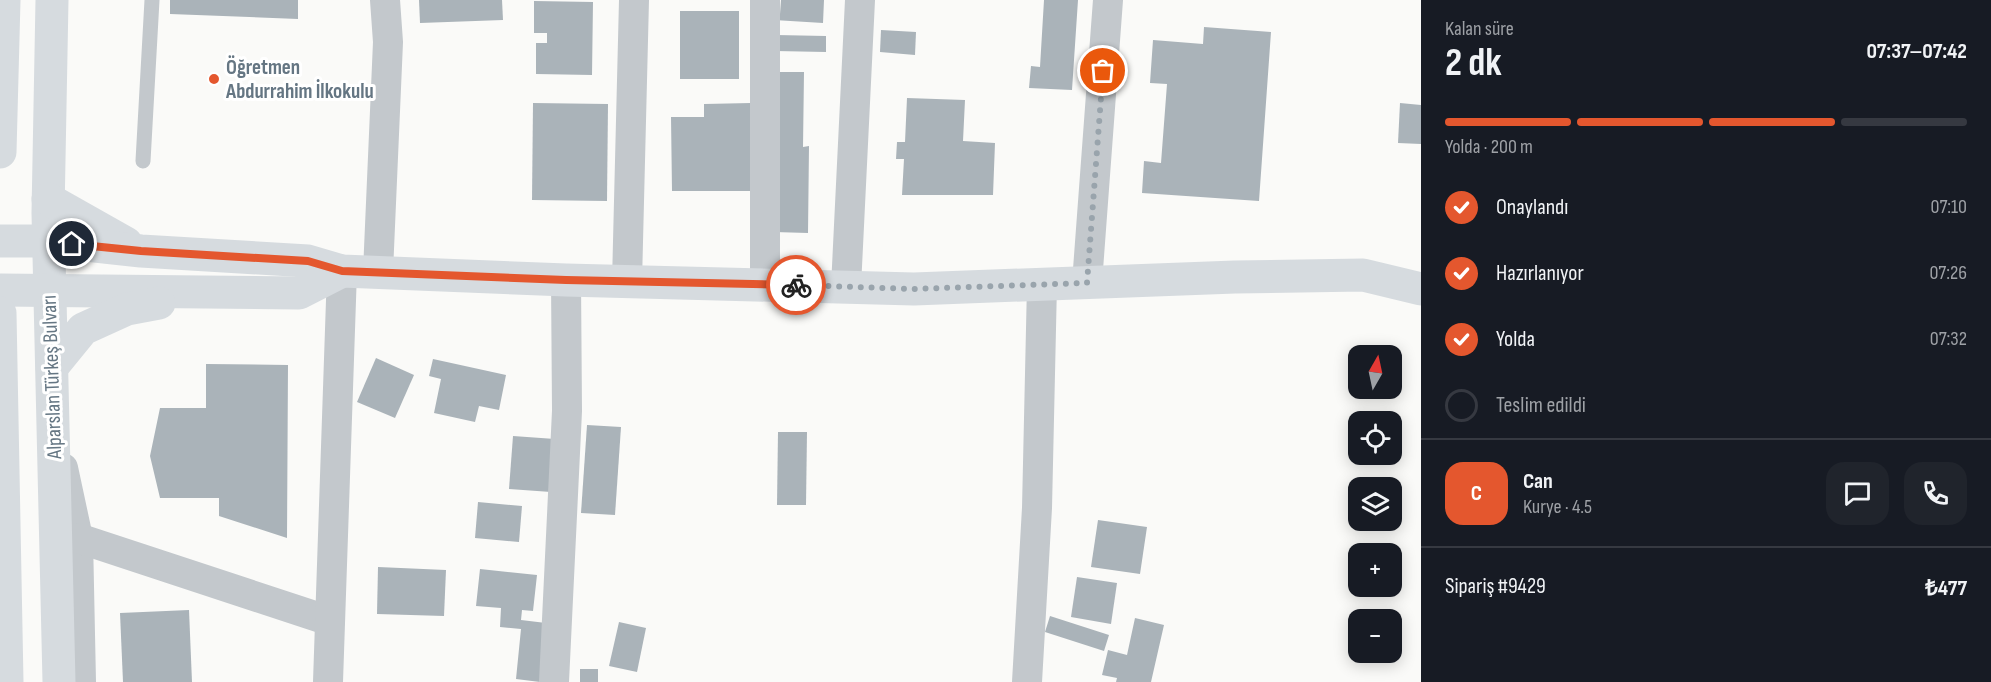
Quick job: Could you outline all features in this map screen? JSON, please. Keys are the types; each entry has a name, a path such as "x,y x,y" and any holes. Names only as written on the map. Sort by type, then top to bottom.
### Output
{"street":[{"path":"0,152 4,0"},
{"name":"Alparslan Türkeş Bulvarı","path":"52,0 48,199 59,682"},
{"path":"378,272 387,42 385,0"},
{"path":"627,282 634,0"},
{"path":"765,0 765,284"},
{"path":"846,287 860,0"},
{"path":"1087,283 1108,0"},
{"path":"48,199 141,251"},
{"path":"0,241 49,241 141,251 308,261 342,271 566,280 914,289 1224,277 1363,275 1421,289"},
{"path":"0,290 299,293 342,271"},
{"path":"328,682 342,271"},
{"path":"554,682 567,411 566,280"},
{"path":"1027,682 1037,508 1042,284"},
{"path":"52,367 83,329 127,309 214,292"},
{"path":"0,313 3,599 8,682"},
{"path":"54,426 78,538 81,682"},
{"path":"78,538 330,621"}],"lane":[{"path":"143,161 152,0"}],"building":[{"path":"170,0 298,0 298,19 170,14"},
{"path":"419,0 502,0 503,20 420,23"},
{"path":"781,0 824,0 823,23 774,20 775,14 780,14"},
{"path":"1044,0 1078,0 1072,90 1029,88 1031,66 1040,67"},
{"path":"534,1 593,2 592,75 536,74 536,43 547,43 547,33 534,33"},
{"path":"680,11 739,11 739,79 680,79"},
{"path":"1204,27 1271,32 1259,201 1142,193 1144,161 1161,163 1167,84 1150,83 1153,40 1203,44"},
{"path":"881,30 916,32 915,55 880,52"},
{"path":"776,35 826,36 826,52 775,51"},
{"path":"777,72 804,72 803,147 809,146 808,233 774,232"},
{"path":"907,98 965,100 963,141 995,143 993,195 902,195 904,159 896,159 897,142 905,142"},
{"path":"533,103 608,104 607,201 532,200"},
{"path":"751,103 752,191 672,191 671,117 704,117 704,104"},
{"path":"1400,103 1421,105 1421,144 1398,143"},
{"path":"376,358 414,375 395,418 357,402"},
{"path":"433,359 506,375 499,410 479,406 475,422 434,413 441,379 429,376"},
{"path":"206,364 288,365 287,538 219,516 219,498 160,498 150,456 160,408 206,408"},
{"path":"587,425 621,427 615,515 581,513"},
{"path":"778,432 807,432 806,505 777,505"},
{"path":"513,436 555,439 551,492 509,489"},
{"path":"478,502 522,506 519,542 475,538"},
{"path":"1098,520 1147,527 1140,574 1091,567"},
{"path":"378,567 446,570 444,616 377,614"},
{"path":"480,569 537,575 533,611 522,610 521,620 546,623 540,682 516,679 521,629 500,627 501,608 476,606"},
{"path":"1077,577 1117,583 1111,624 1071,617"},
{"path":"189,610 192,682 123,682 120,613"},
{"path":"1050,616 1109,635 1104,651 1045,632"},
{"path":"1135,618 1164,625 1151,682 1116,682 1117,678 1102,675 1108,650 1127,655"},
{"path":"619,622 646,628 637,672 609,666"},
{"path":"580,669 598,669 598,682 580,682"}],"way so far":[{"path":"796,285 914,289 1087,283 1103,71"}],"place":[{"name":"Öğretmen Abdurrahim İlkokulu","path":"214,79"}],"route":[{"path":"72,244 141,251 308,261 342,271 566,280 796,285"}]}
